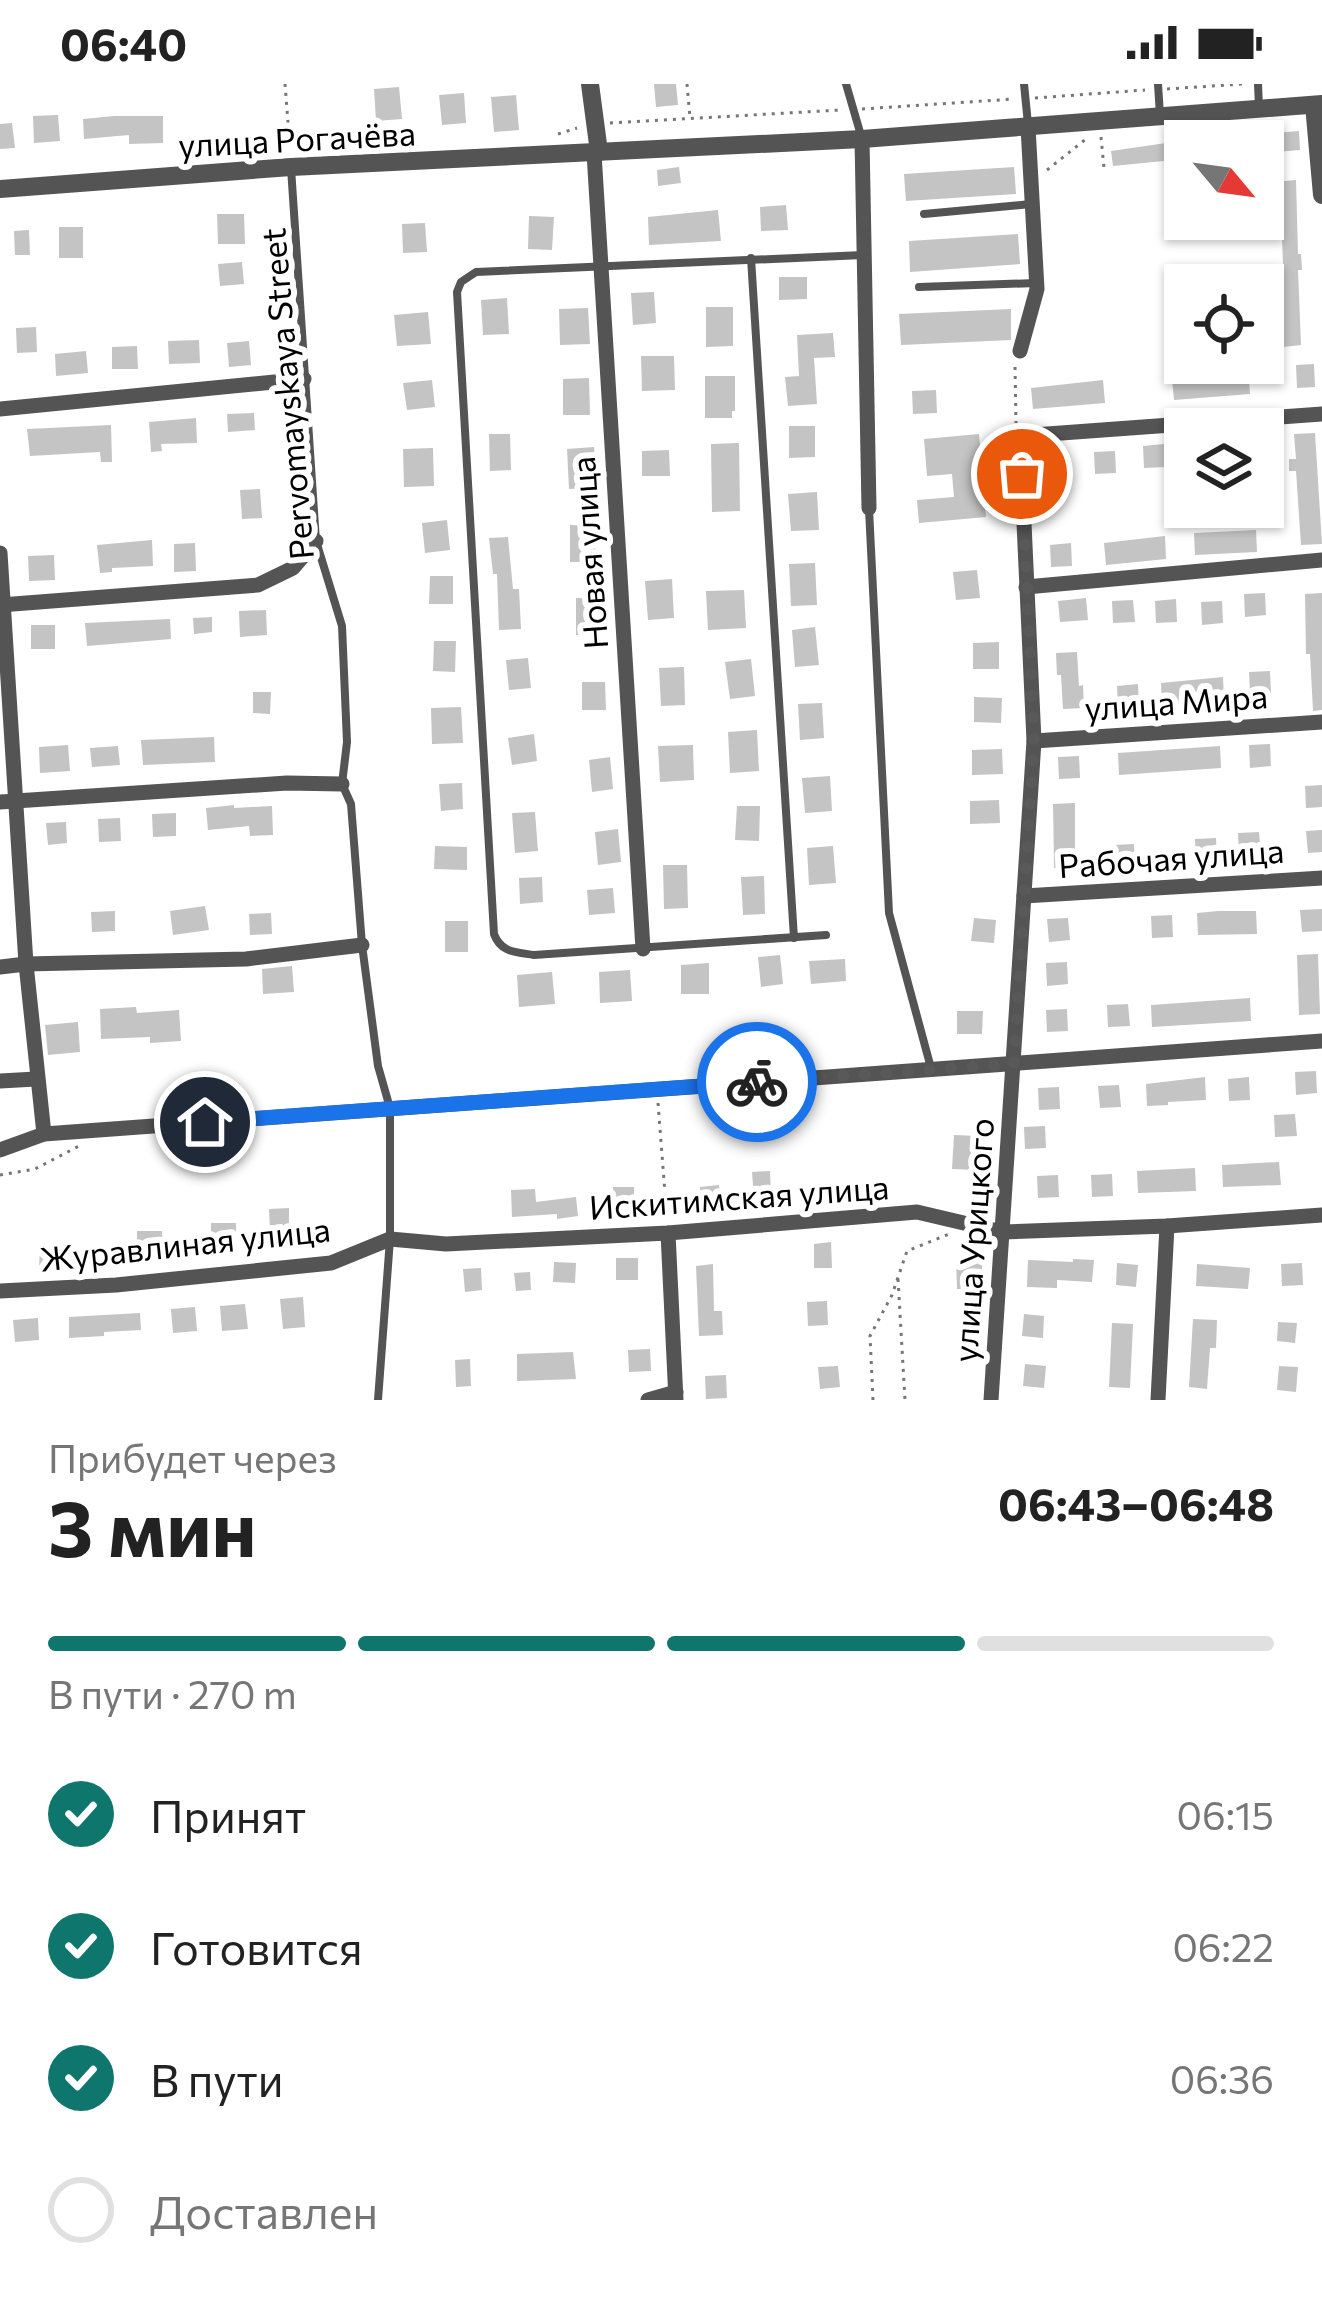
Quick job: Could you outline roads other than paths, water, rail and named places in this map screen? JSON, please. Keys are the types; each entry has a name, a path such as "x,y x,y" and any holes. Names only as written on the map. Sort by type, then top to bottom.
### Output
{"street":[{"path":"590,84 596,152"},
{"path":"1318,104 1322,194"},
{"name":"улица Рогачёва","path":"0,189 291,167 862,140 1318,104"},
{"path":"1020,351 1037,283 1028,127"},
{"path":"862,140 869,508"},
{"name":"Новая улица","path":"596,152 643,949"},
{"path":"0,409 304,379"},
{"name":"улица Урицкого","path":"991,1400 1034,741 1020,436 1322,415"},
{"path":"2,605 257,585 293,568 316,541"},
{"path":"0,553 8,802 44,1134"},
{"path":"1026,587 1322,560"},
{"name":"улица Мира","path":"1034,741 1322,722"},
{"path":"8,802 287,783 342,784"},
{"name":"Рабочая улица","path":"1024,896 1322,878"},
{"path":"0,968 246,959 362,945"},
{"path":"0,1150 44,1134 1322,1041"},
{"path":"0,1081 36,1079"},
{"name":"Искитимская улица","path":"446,1244 668,1233 917,1212 1002,1232 1322,1214"},
{"path":"1158,1400 1167,1226"},
{"path":"648,1400 676,1396 668,1233"},
{"name":"Журавлиная улица","path":"0,1291 116,1285 331,1263 390,1240 446,1244"}],"lane":[{"path":"846,84 862,140"},
{"path":"1024,84 1028,127"},
{"path":"1258,84 1259,109"},
{"path":"1159,87 1160,116"},
{"name":"Pervomayskaya Street","path":"291,167 316,541 341,626 347,724 342,784 351,804 377,1066 390,1108 390,1240 378,1400"},
{"path":"924,214 1033,204"},
{"path":"826,935 534,955 508,951 498,944 457,292 461,282 476,272 863,255"},
{"path":"751,258 794,938"},
{"path":"919,286 1037,283"},
{"path":"869,508 889,914 931,1068"}]}
